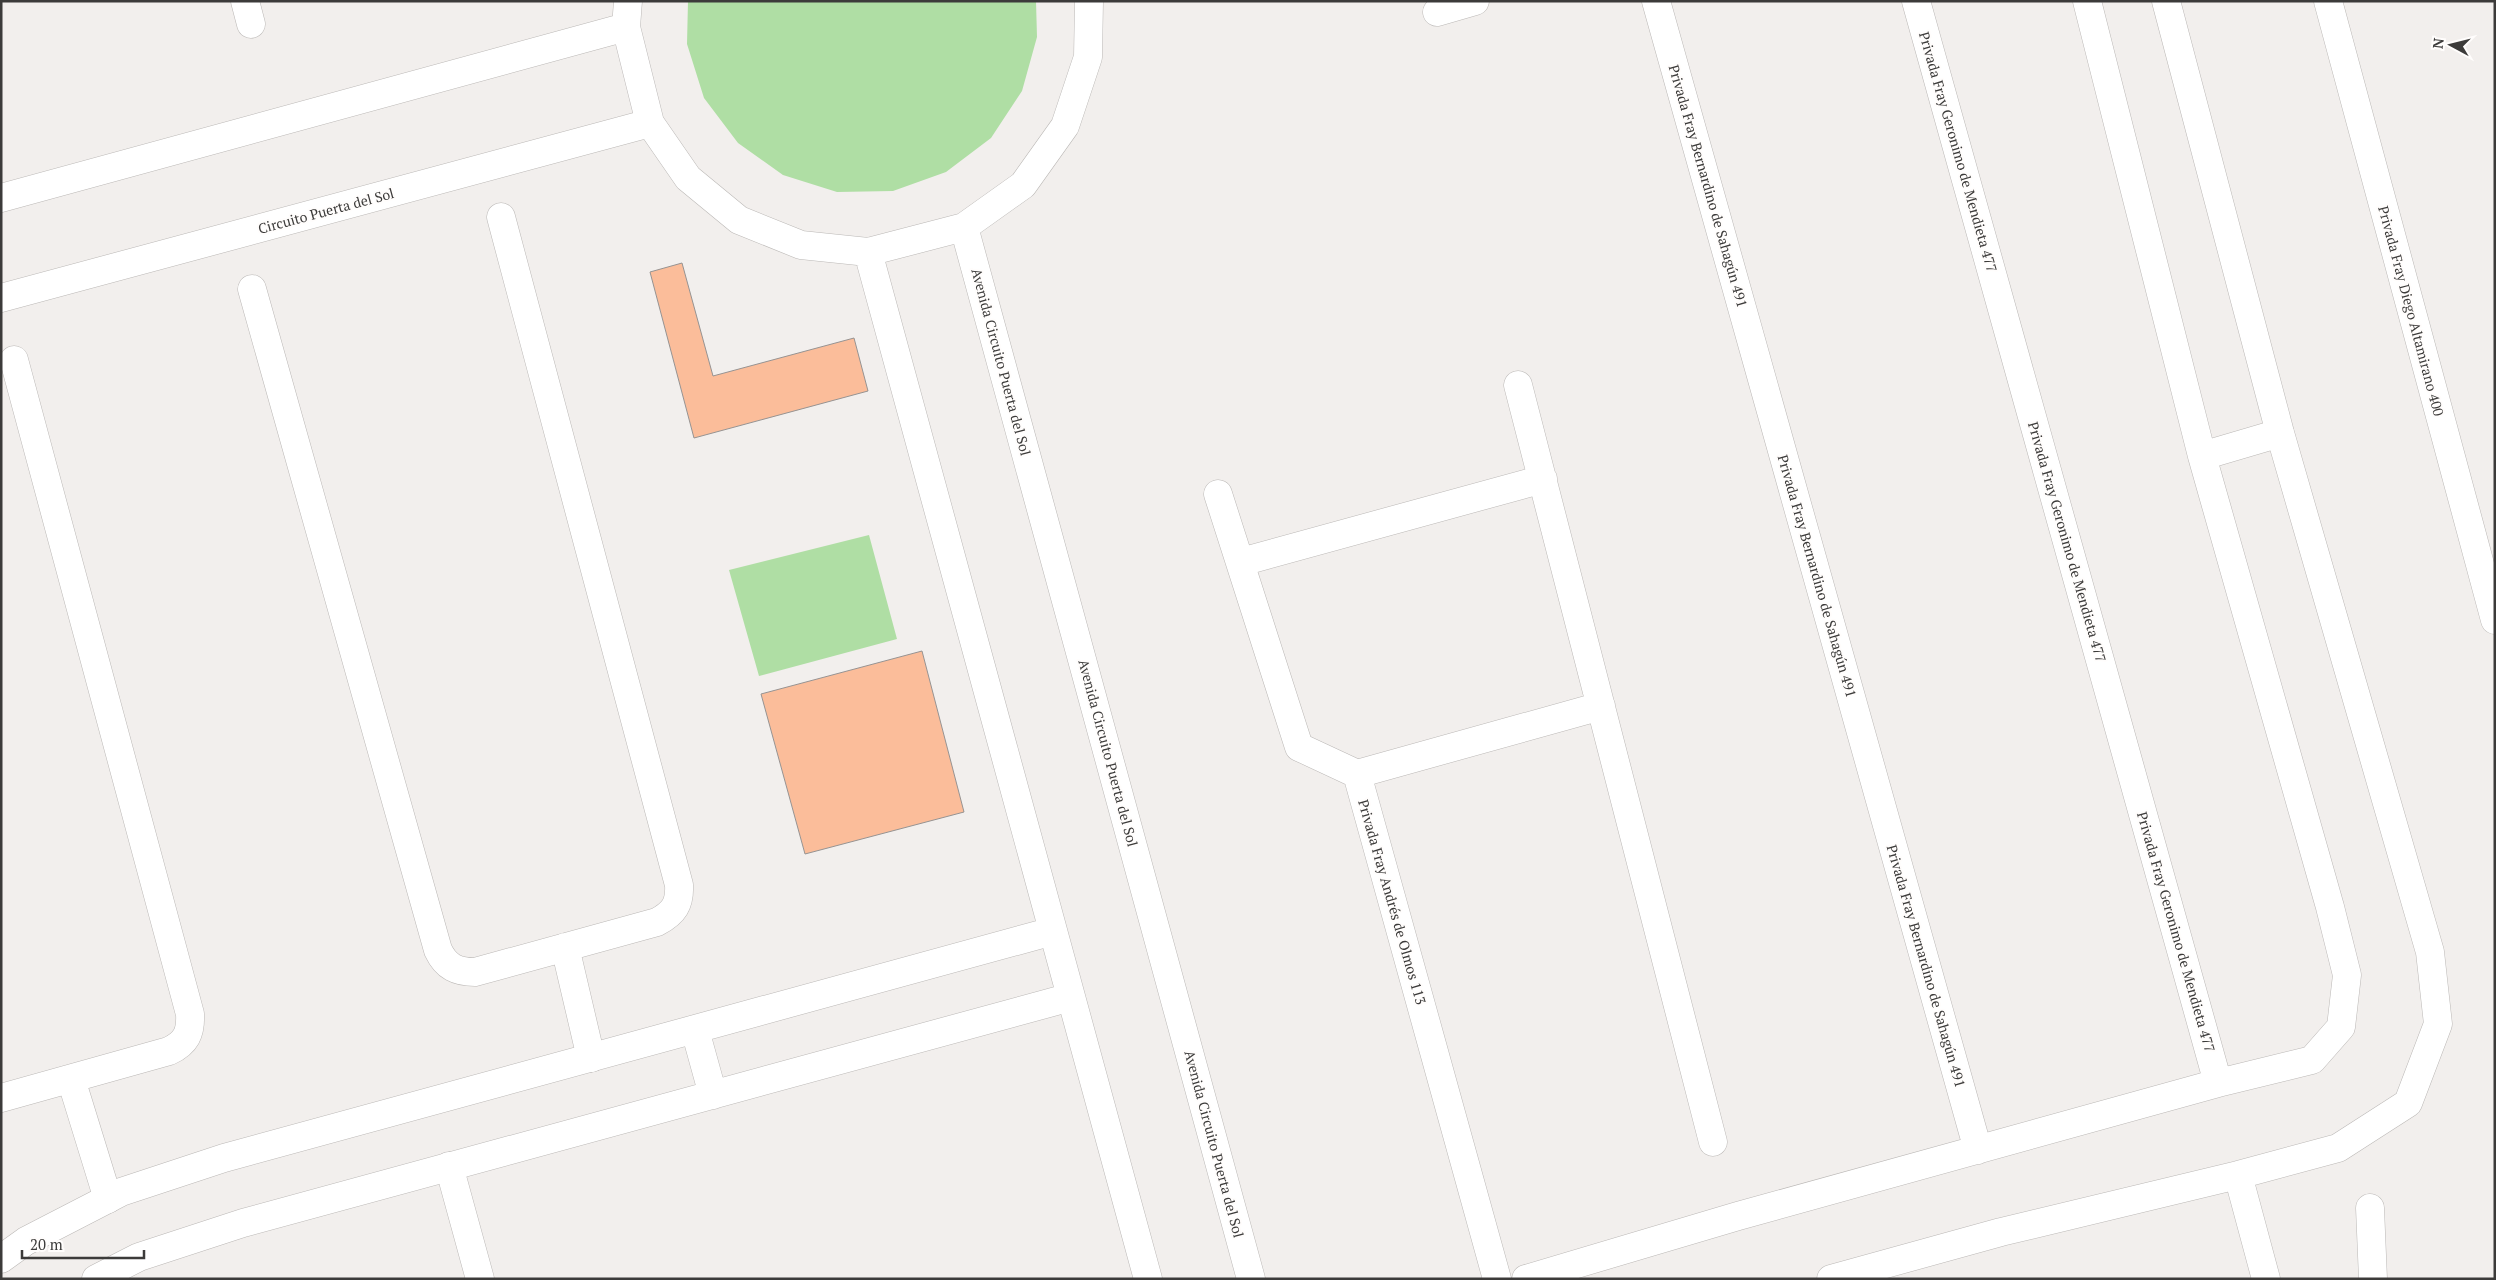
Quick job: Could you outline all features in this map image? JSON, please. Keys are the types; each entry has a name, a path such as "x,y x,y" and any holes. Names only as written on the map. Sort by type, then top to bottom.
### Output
{"street":[{"path":"1,198 627,14 650,123 688,178 740,220 802,245 868,252 964,227 1022,185 1065,126 1088,57 1089,1"},
{"path":"1437,12 1476,1"},
{"name":"Privada Fray Bernardino de Sahagún 491","path":"1656,1 1978,1150"},
{"name":"Privada Fray Geronimo de Mendieta 477","path":"1916,1 2218,1083"},
{"path":"1526,1279 1738,1216 2218,1083 2312,1060 2341,1027 2347,975 2330,907 2202,456 2087,1"},
{"path":"1831,1279 2001,1232 2238,1175 2338,1148 2408,1103 2438,1024 2430,952 2280,433 2166,1"},
{"name":"Privada Fray Diego Altamirano 400","path":"2328,1 2495,620"},
{"name":"Circuito Puerta del Sol","path":"1,298 650,123"},
{"path":"252,289 438,950 443,961 452,969 475,972 657,922 668,917 676,908 680,897 679,884 501,217"},
{"name":"Avenida Circuito Puerta del Sol","path":"964,227 1251,1279"},
{"path":"868,252 1148,1279"},
{"path":"1,1098 169,1051 179,1046 187,1038 191,1026 190,1014 14,360"},
{"path":"1518,385 1713,1142"},
{"path":"2202,456 2280,433"},
{"path":"1241,562 1542,479"},
{"path":"1218,494 1299,747 1357,774 1601,706"},
{"name":"Privada Fray Andrés de Olmos 113","path":"1357,774 1497,1279"},
{"path":"1,1258 26,1241 121,1192 224,1158 1053,931"},
{"path":"565,947 591,1058"},
{"path":"96,1279 139,1257 243,1223 1071,997"},
{"path":"695,1030 713,1095"},
{"path":"71,1079 108,1199"},
{"path":"449,1166 480,1279"},
{"path":"2238,1175 2266,1279"},
{"path":"2370,1208 2373,1279"}],"green space":[{"path":"688,1 1036,1 1037,37 1022,91 991,138 946,172 893,191 837,192 783,175 738,143 704,98 687,44"},
{"path":"869,535 897,639 759,676 729,570"}],"building":[{"path":"682,263 713,376 854,338 868,391 694,438 650,272"},
{"path":"922,651 964,812 805,854 761,694"}]}
